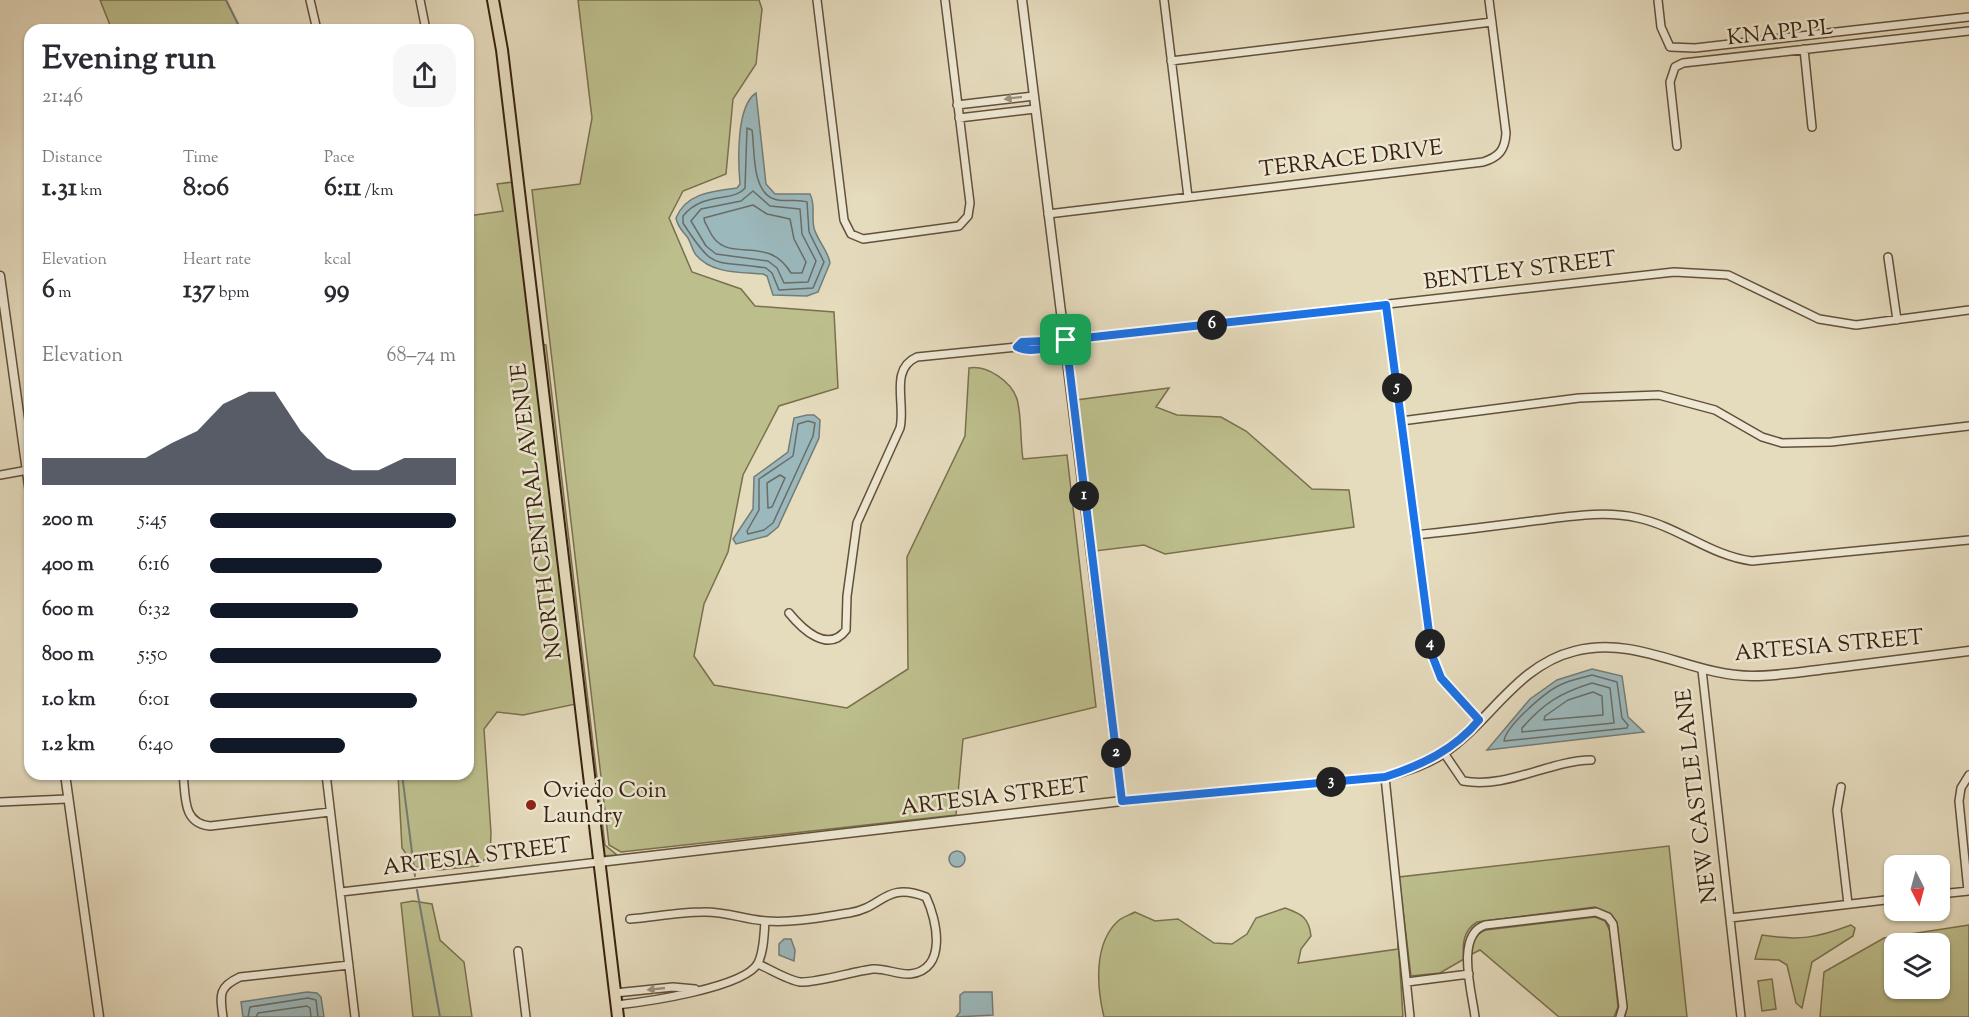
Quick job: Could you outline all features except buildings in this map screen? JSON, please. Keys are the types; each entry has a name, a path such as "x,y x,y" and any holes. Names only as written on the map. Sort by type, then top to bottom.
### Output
{"main road":[{"name":"NORTH CENTRAL AVENUE","path":"493,0 503,62 618,1017"}],"street":[{"path":"310,0 316,24"},
{"path":"420,0 425,24"},
{"path":"817,0 844,220 851,234 863,239 958,226 969,216 970,203 945,0"},
{"path":"1022,0 1122,801"},
{"path":"1164,0 1188,197"},
{"name":"TERRACE DRIVE","path":"1048,214 1472,164 1494,159 1505,145 1506,133 1489,0"},
{"path":"1658,0 1661,27 1670,47 1695,48 1969,17"},
{"path":"1171,61 1492,22"},
{"name":"KNAPP PL","path":"1677,146 1670,82 1675,67 1696,60 1969,31"},
{"path":"1804,49 1812,127"},
{"path":"957,105 1034,96"},
{"path":"992,101 994,114"},
{"path":"959,118 1035,109"},
{"path":"1888,257 1897,320"},
{"name":"BENTLEY STREET","path":"789,613 809,634 824,640 836,639 846,630 857,523 900,428 903,414 900,381 907,362 926,356 1017,347 1022,342 1066,340 1674,272 1728,275 1819,319 1856,325 1969,310"},
{"path":"0,276 24,442"},
{"path":"1386,305 1432,655 1441,678 1479,720"},
{"path":"1401,421 1579,398 1659,395 1715,411 1762,436 1782,443 1831,442 1969,426"},
{"path":"0,474 24,471"},
{"path":"1416,535 1583,515 1618,516 1638,518 1670,528 1734,559 1752,561 1969,540"},
{"name":"ARTESIA STREET","path":"341,892 1122,801 1385,777 1416,767 1444,753 1517,682 1542,665 1574,651 1599,647 1629,648 1665,656 1702,670 1734,675 1781,674 1969,651"},
{"name":"NEW CASTLE LANE","path":"1702,670 1742,1017"},
{"path":"1444,753 1463,781 1472,782 1502,782 1559,763 1591,760"},
{"path":"1950,893 1969,891 1959,801 1961,788 1969,775"},
{"path":"1385,777 1410,1017"},
{"path":"66,780 99,1017"},
{"path":"184,780 188,811 192,820 199,825 210,826 330,812"},
{"path":"327,780 356,1017"},
{"path":"1841,787 1837,810 1848,904"},
{"path":"0,802 68,799"},
{"path":"630,919 704,912 733,914 765,921 853,912 893,892 912,892 926,897 934,915 936,945 933,960 919,971 909,974 877,969 799,982 758,964"},
{"path":"1730,918 1884,900"},
{"path":"1475,1017 1467,943 1478,927 1596,912 1608,917 1613,924 1623,1007 1620,1017"},
{"path":"617,1005 673,998 697,989 731,981 749,972 758,964 765,921"},
{"path":"518,951 526,1017"},
{"path":"223,1017 222,991 227,983 240,977 350,965"},
{"path":"1407,981 1469,974"},
{"path":"615,993 673,987 697,989"}],"green space":[{"path":"100,0 226,0 238,24 110,24"},
{"path":"578,0 759,0 762,9 756,64 733,99 726,174 683,191 669,218 692,272 741,289 755,306 834,312 838,388 779,406 743,475 728,552 704,604 694,656 714,685 847,708 908,669 907,557 965,436 969,368 991,372 1004,380 1014,392 1020,413 1023,459 1067,455 1096,707 963,739 956,815 621,852 609,845 532,190 580,184 592,118"},
{"path":"513,182 576,704 523,715 497,712 484,729 491,833 490,854 478,866 438,870 415,867 402,848 398,780 474,780 474,215 503,211 497,184"},
{"path":"542,344 546,345 605,845 617,855 603,856"},
{"path":"1169,388 1156,407 1177,415 1221,417 1246,431 1312,489 1349,490 1354,527 1165,554 1144,545 1095,551 1076,400"},
{"path":"1669,846 1687,1017 1625,1017 1627,1007 1617,923 1610,913 1595,907 1477,922 1464,938 1464,959 1440,973 1411,976 1399,877"},
{"path":"413,901 432,904 440,940 464,962 472,1017 413,1017 401,903"},
{"path":"1285,908 1304,918 1310,930 1311,936 1301,949 1298,963 1398,949 1398,937 1403,1017 1104,1017 1099,980 1101,954 1110,931 1122,918 1135,912 1155,921 1178,919 1214,943 1232,944 1247,934 1256,918"},
{"path":"1595,917 1605,921 1610,931 1618,1007 1614,1017 1559,1017 1480,950 1472,954 1474,939 1486,930"},
{"path":"1851,925 1855,928 1853,936 1812,962 1802,1008 1796,1003 1787,965 1779,960 1755,959 1762,935 1786,938 1807,937"},
{"path":"1969,925 1969,1017 1820,1017 1824,972 1884,938 1884,999 1950,999 1950,933 1917,933"},
{"path":"1772,979 1776,1009 1762,1011 1758,981"}],"water":[{"path":"756,93 766,184 775,194 810,194 813,203 814,228 829,258 830,263 818,292 807,296 773,295 767,276 763,274 727,271 710,266 693,251 676,218 686,203 693,198 710,192 737,188 740,184 739,149 742,121 749,100"},
{"path":"814,415 820,420 819,438 778,527 767,536 736,544 733,539 753,509 754,477 788,452 794,418"},
{"path":"1592,669 1622,676 1628,717 1644,732 1487,750 1530,699 1557,680"},
{"path":"957,851 965,859 957,867 949,859"},
{"path":"784,939 791,939 795,950 794,961 779,955 779,944"},
{"path":"307,992 317,993 321,997 324,1017 243,1017 241,1002"},
{"path":"964,992 992,992 993,1015 956,1017 960,1012 960,995"}],"waterway":[{"path":"226,0 238,24"},
{"path":"403,780 415,876"},
{"path":"417,890 440,1017"}],"place":[{"name":"Oviedo Coin Laundry","path":"531,805"}],"route":[{"path":"1066,340 1022,342 1017,347 1024,350 1051,347 1066,340 1122,801 1385,777 1416,767 1444,753 1472,729 1479,720 1441,678 1432,655 1386,305 1066,340"}]}
